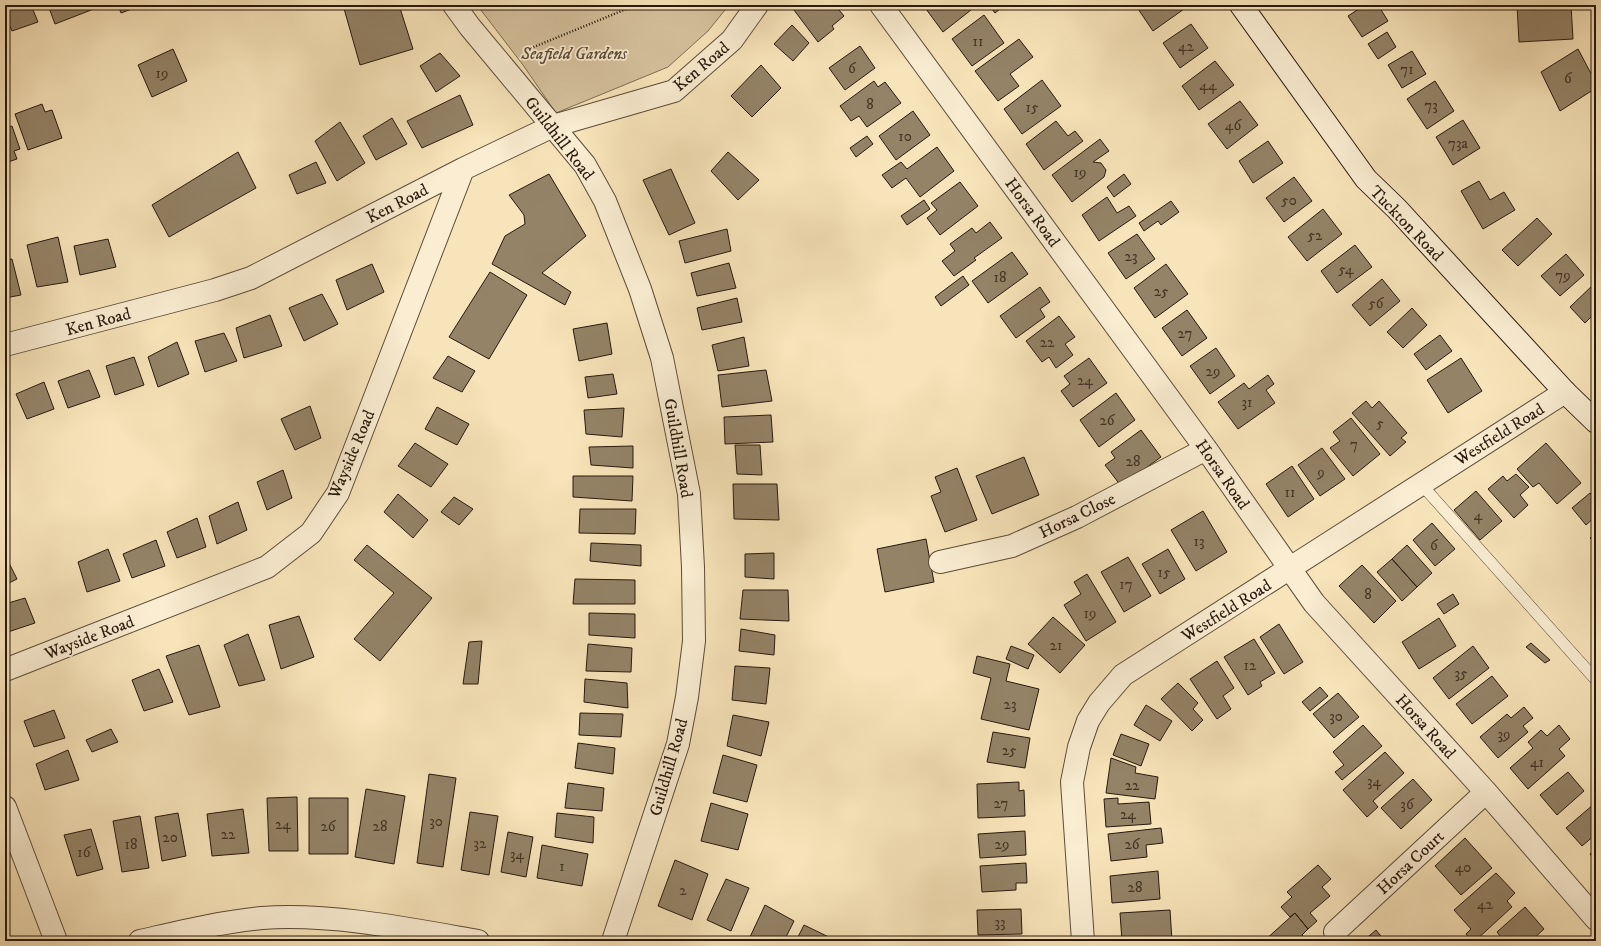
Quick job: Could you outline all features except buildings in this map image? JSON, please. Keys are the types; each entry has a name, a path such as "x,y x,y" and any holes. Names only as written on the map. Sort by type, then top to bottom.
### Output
{"street":[{"name":"Guildhill Road","path":"454,5 585,165 605,201 640,289 662,358 689,494 693,568 694,641 687,697 678,744 612,941"},
{"name":"Ken Road","path":"5,345 215,290 251,278 463,169 553,126 674,91 732,40 757,5"},
{"name":"Horsa Road","path":"881,5 1206,449 1289,570 1314,603 1486,792 1596,919"},
{"name":"Tuckton Road","path":"1244,6 1366,179 1396,209 1565,392 1593,413"},
{"name":"Wayside Road","path":"5,670 267,567 311,533 338,493 463,169"},
{"name":"Westfield Road","path":"1083,941 1072,782 1079,747 1088,721 1099,703 1123,675 1565,392"},
{"name":"Horsa Close","path":"940,562 1012,546 1077,517 1206,449"},
{"name":"Horsa Court","path":"1334,932 1486,792"},
{"path":"5,807 56,941"},
{"path":"140,941 218,923 263,918 308,918 353,922 478,941"}],"lane":[{"path":"1421,484 1596,680"}],"path":[{"path":"510,75 529,49 636,5"}],"green space":[{"name":"Seafield Gardens","path":"477,5 729,5 708,31 668,67 556,113 523,65"}]}
